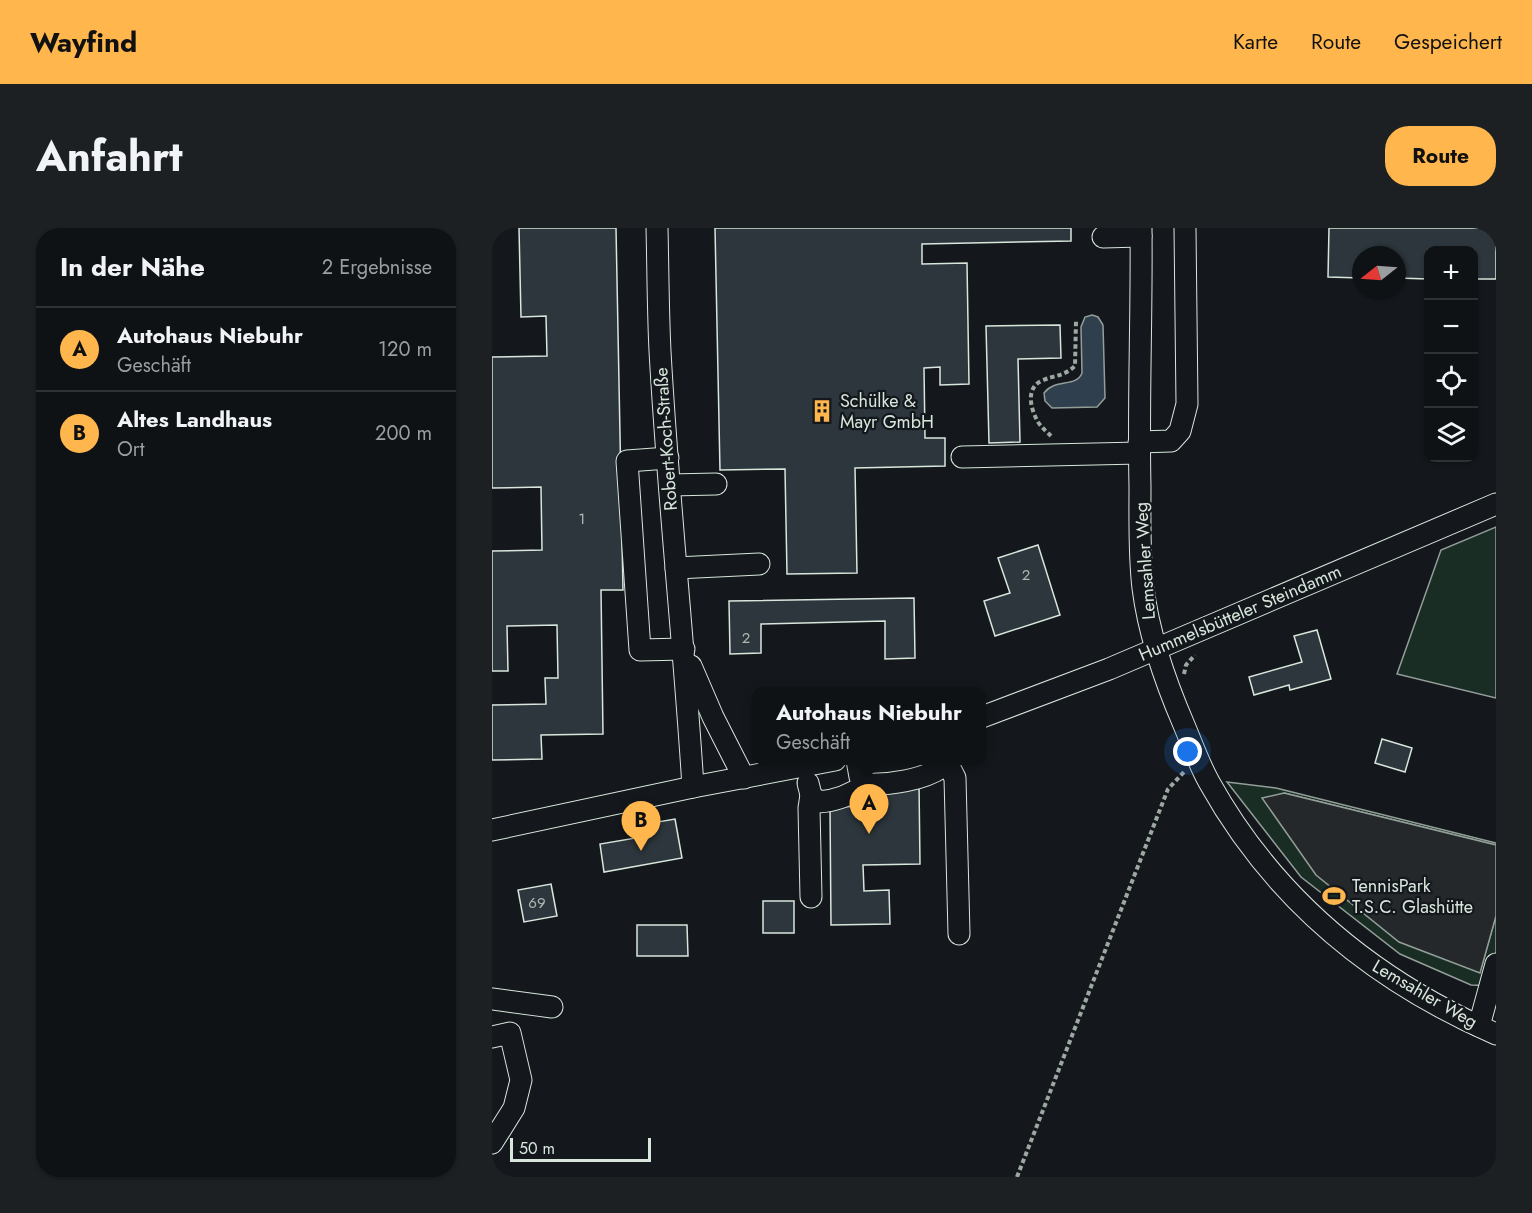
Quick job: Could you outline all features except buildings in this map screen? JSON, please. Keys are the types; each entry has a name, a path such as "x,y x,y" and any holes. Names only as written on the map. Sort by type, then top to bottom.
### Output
{"street":[{"name":"Robert-Koch-Straße","path":"657,228 660,348 693,787"},
{"path":"962,457 1053,455 1139,448 1171,441 1180,431 1186,404 1185,228"},
{"path":"1103,237 1141,232"},
{"name":"Lemsahler Weg","path":"1141,232 1139,448 1143,584 1156,649 1172,698 1199,762 1240,831 1305,908 1343,943 1380,971 1438,1006 1487,1030"},
{"path":"668,458 627,461 640,650 684,649"},
{"path":"670,485 716,484"},
{"name":"Hummelsbütteler Steindamm","path":"986,715 1109,669 1496,504"},
{"path":"676,568 759,564"},
{"name":"Robert-Koch-Straße","path":"684,649 713,717 744,778"},
{"path":"492,830 693,787 815,765"},
{"path":"858,765 860,777 866,784"},
{"path":"811,795 818,802 830,802 851,794 866,784 932,774 943,765"},
{"path":"948,765 955,778 959,934"},
{"path":"803,768 811,795 809,808 811,897"},
{"path":"1487,1030 1496,964"},
{"path":"492,999 552,1007"},
{"path":"492,1037 510,1033 521,1080 514,1108 492,1143"}],"path":[{"path":"1053,455 1051,437 1036,418 1030,393 1038,382 1063,375 1075,366 1076,321"},
{"path":"1017,1177 1168,789 1178,777 1199,762"}],"green space":[{"path":"1496,527 1496,698 1397,674 1441,550"},
{"path":"1227,782 1276,788 1496,843 1496,845 1284,793 1480,972 1496,916 1496,986 1471,985 1400,954 1301,877"}],"shaded area":[{"path":"1284,793 1496,845 1496,916 1480,973 1399,942 1316,875 1262,798"}],"water":[{"path":"1092,315 1098,317 1103,325 1105,398 1097,407 1052,408 1045,401 1044,393 1049,388 1079,378 1082,373 1081,327 1085,317"}],"place":[{"name":"Schülke & Mayr GmbH","path":"822,411"},
{"name":"Autohaus Niebuhr","path":"869,834"},
{"name":"Altes Landhaus","path":"641,851"},
{"name":"TennisPark T.S.C. Glashütte","path":"1334,896"}]}
